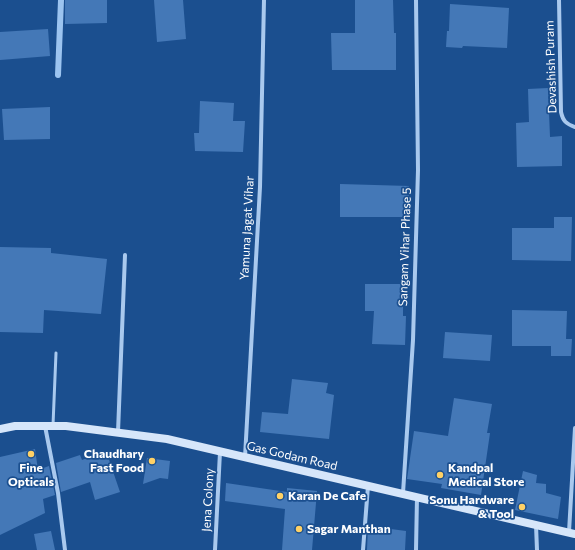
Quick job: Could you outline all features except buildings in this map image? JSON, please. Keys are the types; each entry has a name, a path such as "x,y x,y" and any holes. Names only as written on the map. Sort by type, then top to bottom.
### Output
{"main road":[{"name":"Gas Godam Road","path":"0,429 15,426 49,425 167,439 572,533"}],"street":[{"name":"Yamuna Jagat Vihar","path":"245,457 260,187 264,0"},
{"name":"Sangam Vihar Phase 5","path":"403,494 413,340 418,170 416,0"},
{"name":"Devashish Puram","path":"559,0 561,112 563,120 575,127"},
{"path":"118,432 125,255"},
{"path":"49,425 65,550"},
{"path":"572,533 575,428"},
{"name":"Jena Colony","path":"215,550 220,451"},
{"path":"363,550 368,486"},
{"path":"416,550 417,497"},
{"path":"536,525 537,550"}],"lane":[{"path":"49,425 56,353"}],"waterway":[{"path":"58,75 61,0"}],"place":[{"name":"Fine Opticals","path":"31,454"},
{"name":"Chaudhary Fast Food","path":"152,461"},
{"name":"Kandpal Medical Store","path":"440,475"},
{"name":"Karan De Cafe","path":"280,496"},
{"name":"Sonu Hardware & Tool","path":"522,507"},
{"name":"Sagar Manthan","path":"299,529"}]}
